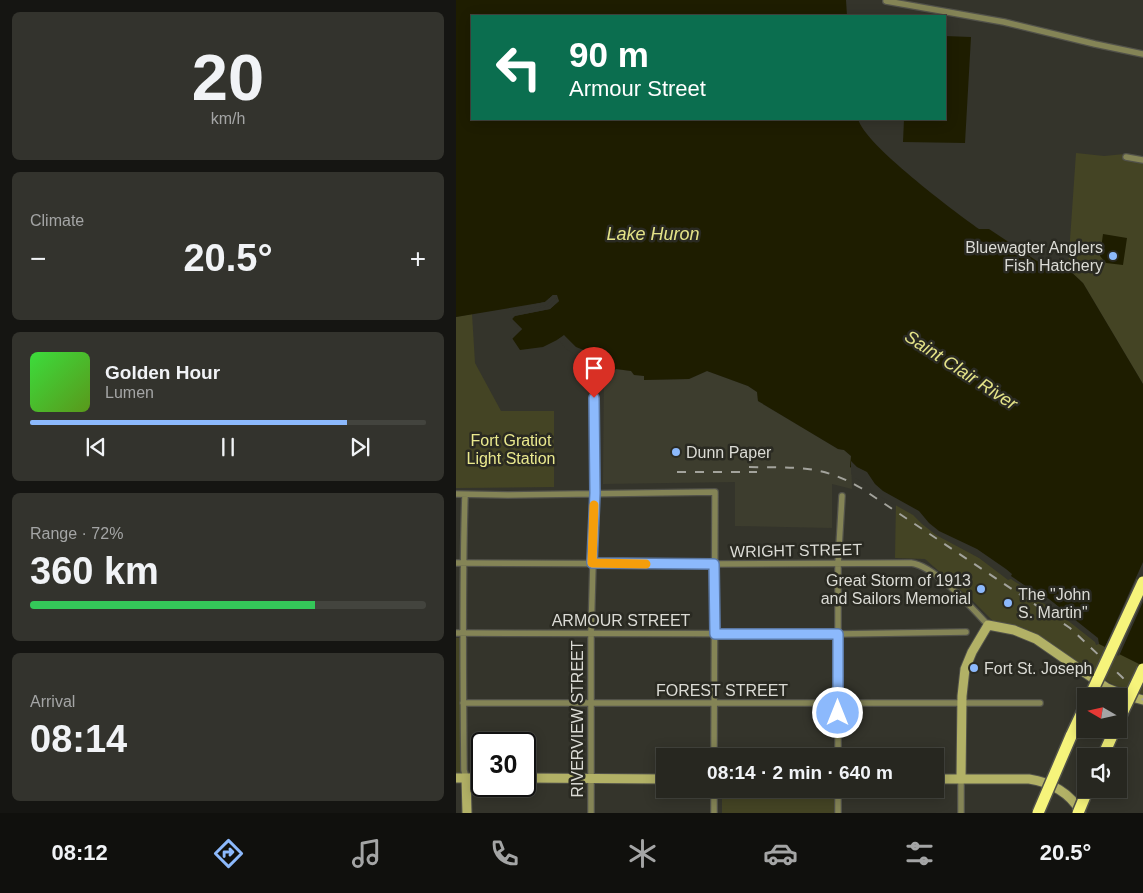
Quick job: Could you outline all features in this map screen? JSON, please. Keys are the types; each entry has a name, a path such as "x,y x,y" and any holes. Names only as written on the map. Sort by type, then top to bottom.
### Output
{"highway":[{"path":"1094,688 1143,582"},
{"path":"1127,703 1143,668"},
{"path":"1038,813 1077,724"},
{"path":"1079,813 1085,798"}],"street":[{"path":"886,1 999,21 1143,54"},
{"path":"1126,157 1143,160"},
{"name":"RIVERVIEW STREET","path":"591,813 591,634 595,493 594,384"},
{"path":"456,494 715,492 714,748"},
{"path":"465,494 459,563 463,633 464,770 468,813"},
{"path":"838,748 838,564 842,496"},
{"name":"WRIGHT STREET","path":"459,563 916,563 926,568 948,585 988,625"},
{"path":"961,813 962,696 965,669 972,652 988,625 1014,630 1029,636 1107,688 1143,700"},
{"name":"ARMOUR STREET","path":"456,633 838,634 966,632"},
{"name":"FOREST STREET","path":"463,703 1040,703"},
{"path":"456,778 471,778"},
{"path":"536,778 656,779"},
{"path":"944,779 1029,778 1046,782 1068,795 1079,813"},
{"path":"714,798 714,813"},
{"path":"838,798 838,813"}],"shaded area":[{"path":"616,369 631,371 644,376 644,380 689,379 707,371 748,386 757,392 758,401 838,449 844,450 851,456 852,489 832,484 832,528 735,526 735,482 603,484 604,372 610,373"}],"green space":[{"path":"1076,153 1104,156 1125,154 1143,158 1143,384 1083,283 1068,269"},
{"name":"Fort Gratiot Light Station","path":"472,314 475,363 501,411 554,411 554,487 456,488 456,317"},
{"path":"896,501 1143,666 1143,694 1115,686 1034,633 1023,628 993,621 925,559 895,558"},
{"path":"456,638 462,638 461,773 456,773"},
{"path":"722,798 837,798 837,813 722,813"}],"water":[{"path":"456,0 846,0 847,15 471,15 471,120 859,120 876,145 912,177 979,229 989,229 1037,261 1068,269 1083,283 1143,384 1143,666 1099,644 1097,640 1033,591 940,534 915,513 895,501 850,467 851,456 844,450 838,449 758,401 757,392 748,386 707,371 689,379 644,380 644,376 634,375 631,371 616,369 610,373 596,371 586,366 586,358 561,338 543,347 520,350 512,338 522,329 512,319 515,316 550,309 559,301 553,295 545,302 456,317"},
{"path":"946,36 971,37 965,143 903,142 904,120 946,120"},
{"path":"1103,234 1127,238 1123,265 1106,263 1100,256"}],"pier":[{"path":"553,295 557,295 559,301 550,309 514,316 512,319 522,329 511,340 510,337 519,328 510,320 513,314 549,306 557,299 554,298 546,305 510,311 545,302"},
{"path":"564,335 576,347 591,353 601,354 604,356 604,359 587,360 575,355 565,348 560,341 558,342 557,340"},
{"path":"851,461 857,467 867,472 875,484 883,491 919,511 939,531 977,549 1006,569 1012,574 1011,576 1049,599 1098,638 1099,644 1096,645 1095,642 1052,608 1029,596 1029,591 1011,579 1008,580 979,558 936,535 913,515 872,491 869,486 851,474"},
{"path":"1143,562 1143,602 1119,656 1104,649"}],"railway":[{"path":"749,467 794,468 820,471 846,480 861,488 1070,628 1122,677 1143,700"},
{"path":"677,472 757,472"}],"slow traffic":[{"path":"594,505 592,563 646,564"}],"place":[{"name":"Bluewagter Anglers Fish Hatchery","path":"1113,256"},
{"name":"Dunn Paper","path":"676,452"},
{"name":"Great Storm of 1913 and Sailors Memorial","path":"981,589"},
{"name":"The \"John S. Martin\"","path":"1008,603"},
{"name":"Fort St. Joseph","path":"974,668"}],"route":[{"path":"594,398 595,493 592,563 714,564 715,634 838,634 838,713"}],"water label":[{"name":"Lake Huron","path":"653,234"},
{"name":"Saint Clair River","path":"961,370"}]}
